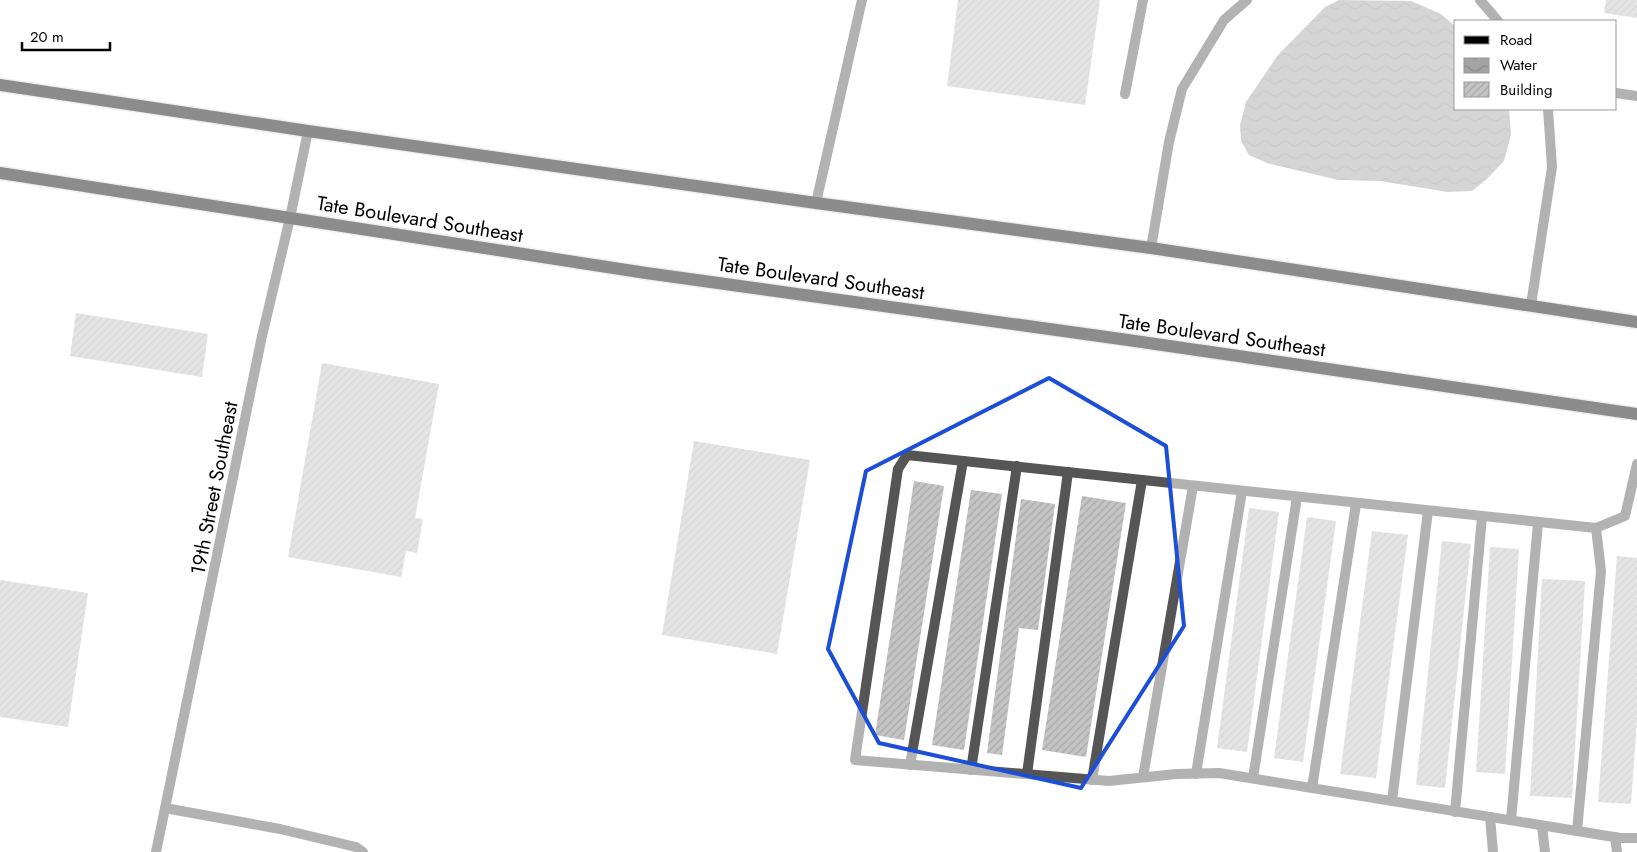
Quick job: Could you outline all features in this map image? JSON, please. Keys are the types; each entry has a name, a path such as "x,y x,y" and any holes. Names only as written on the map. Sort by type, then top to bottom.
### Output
{"main road":[{"path":"0,85 816,203 1151,248 1637,322"},
{"name":"Tate Boulevard Southeast","path":"0,173 646,273 1157,344 1637,414"}],"street":[{"path":"816,203 862,0"},
{"path":"1125,94 1143,0"},
{"path":"1151,248 1169,142 1182,88 1224,20 1236,5 1247,0"},
{"path":"1480,0 1497,20"},
{"path":"1617,93 1637,96"},
{"path":"1531,305 1552,167 1548,110"},
{"name":"19th Street Southeast","path":"156,852 262,336 308,131"},
{"path":"1637,464 1625,516 1596,528 907,455 898,469 855,760 1109,781 1143,777 1219,773 1615,838 1637,838"},
{"path":"910,765 963,460"},
{"path":"971,770 1017,466"},
{"path":"1027,774 1068,472"},
{"path":"1092,780 1142,480"},
{"path":"1143,777 1193,486"},
{"path":"1196,774 1242,491"},
{"path":"1253,778 1297,497"},
{"path":"1312,788 1356,504"},
{"path":"1392,801 1428,511"},
{"path":"1455,812 1482,517"},
{"path":"1511,820 1538,522"},
{"path":"1577,831 1601,571 1596,528"},
{"path":"165,808 280,829 356,847 363,852"},
{"path":"1490,817 1493,852"},
{"path":"1542,826 1545,852"},
{"path":"1615,838 1617,852"}],"highlighted area":[{"path":"1049,378 1166,446 1184,626 1081,788 879,743 828,649 866,471"}],"water":[{"path":"1339,0 1411,1 1441,14 1454,25 1454,110 1509,110 1511,135 1504,161 1487,179 1472,191 1448,192 1380,181 1338,180 1267,163 1249,155 1241,141 1240,125 1246,102 1278,55 1325,7"}],"building":[{"path":"958,0 1100,0 1085,105 947,86"},
{"path":"1606,0 1637,0 1637,18 1604,13"},
{"path":"76,313 208,334 202,377 70,356"},
{"path":"322,363 439,384 415,518 423,519 417,553 406,551 401,577 288,557"},
{"path":"694,441 810,460 777,654 662,635"},
{"path":"914,481 944,486 904,740 875,735"},
{"path":"971,490 1002,494 964,750 932,745"},
{"path":"1082,496 1126,503 1086,757 1042,750"},
{"path":"1021,499 1055,504 1038,630 1019,628 1002,755 987,753"},
{"path":"1249,508 1279,512 1247,752 1217,748"},
{"path":"1307,517 1336,521 1303,762 1274,758"},
{"path":"1372,531 1408,535 1376,778 1340,774"},
{"path":"1442,541 1471,544 1445,788 1416,785"},
{"path":"1490,547 1519,549 1505,774 1476,772"},
{"path":"1617,556 1637,558 1637,720 1631,804 1598,802"},
{"path":"1542,579 1585,581 1572,798 1530,796"},
{"path":"0,580 88,593 68,727 0,717"}]}
